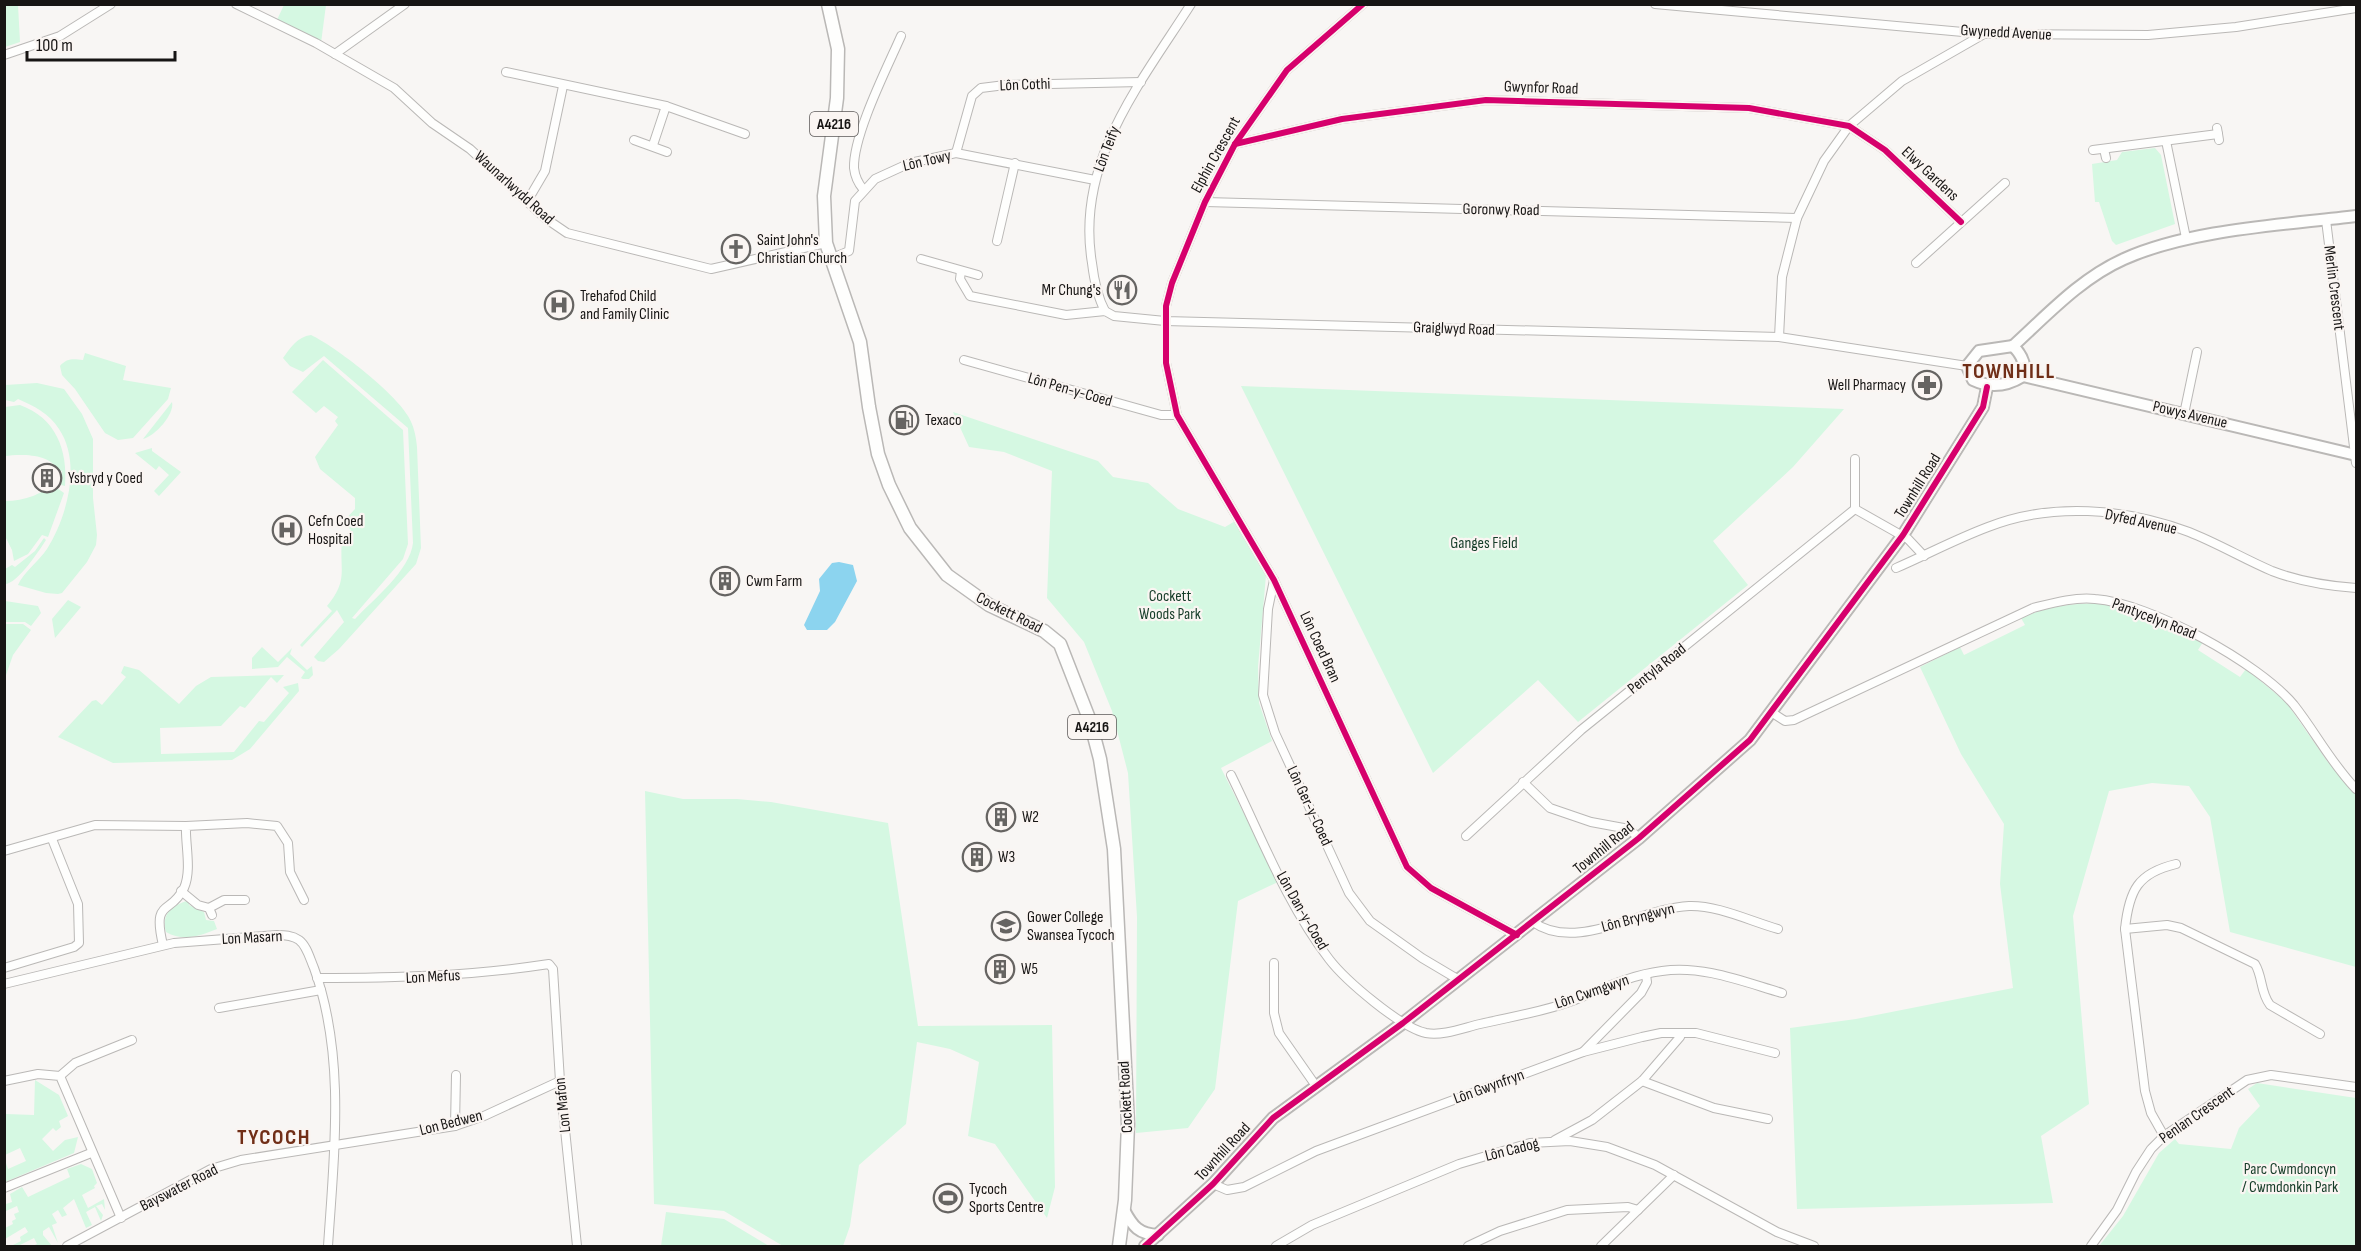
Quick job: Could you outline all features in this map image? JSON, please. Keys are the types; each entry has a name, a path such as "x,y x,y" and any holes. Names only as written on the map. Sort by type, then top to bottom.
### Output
{"main road":[{"name":"Cockett Road","path":"828,4 838,49 837,98 824,196 826,243 860,342 878,454 889,485 910,528 933,560 969,593 1055,638 1065,652 1090,721 1108,804 1115,860 1128,1124 1124,1210 1119,1246"}],"street":[{"path":"4,55 60,36 111,4"},
{"name":"Waunarlwydd Road","path":"236,4 335,54 394,88 432,123 470,149 528,200 544,218 567,233 711,269 826,243"},
{"path":"335,54 405,4"},
{"name":"Lôn Teify","path":"1105,311 1095,283 1088,230 1088,213 1095,180 1112,131 1191,4"},
{"name":"Elphin Crescent","path":"1165,321 1172,283 1205,202 1235,144 1287,69 1363,4"},
{"name":"Gwynedd Avenue","path":"1655,4 1985,34 2148,35 2236,27 2356,8"},
{"path":"1779,338 1782,277 1797,218 1824,161 1849,126 1902,81 1985,34"},
{"path":"830,259 849,251 855,201 863,189 855,176 856,153 870,110 901,36"},
{"path":"506,72 563,86 666,106 746,134"},
{"name":"Lôn Cothi","path":"956,153 972,96 981,88 1005,85 1141,82"},
{"path":"528,200 544,171 563,86"},
{"name":"Gwynfor Road","path":"1235,144 1342,119 1486,100 1749,108 1849,126"},
{"path":"653,145 666,106"},
{"name":"Elwy Gardens","path":"1849,126 1885,150 1961,222"},
{"path":"2093,150 2218,134"},
{"path":"634,140 667,152"},
{"path":"2166,141 2186,238"},
{"path":"2104,149 2106,158"},
{"name":"Lôn Towy","path":"863,189 893,169 956,153 1095,180"},
{"path":"997,241 1015,163"},
{"name":"Elwy Gardens","path":"1916,263 2005,183"},
{"name":"Goronwy Road","path":"1205,202 1797,218"},
{"path":"2013,346 2021,355 2025,370 2023,376 2017,380 1987,387 1973,380 1967,366 1979,351 2013,346 2073,291 2123,259 2186,238 2356,216"},
{"name":"Merlin Crescent","path":"2326,220 2356,457"},
{"path":"921,258 978,275"},
{"name":"Graiglwyd Road","path":"961,271 960,279 970,296 1066,315 1105,311 1114,316 1165,321 1779,338 1967,366"},
{"name":"Lôn Coed Bran","path":"1165,321 1166,363 1177,415 1274,580 1407,867 1431,888 1517,935"},
{"path":"2184,414 2197,352"},
{"name":"Lôn Pen-y-Coed","path":"964,360 1161,415 1177,415"},
{"name":"Powys Avenue","path":"2023,376 2356,457"},
{"name":"Townhill Road","path":"1145,1246 1213,1184 1273,1118 1403,1023 1517,935 1639,838 1750,740 1903,535 1983,407 1987,387"},
{"path":"1855,459 1855,509 1903,535 1924,556"},
{"name":"Pentyla Road","path":"1466,836 1581,730 1855,509"},
{"name":"Dyfed Avenue","path":"1896,568 1988,527 2051,510 2085,511 2121,515 2189,532 2272,571 2301,580 2356,588"},
{"name":"Lôn Ger-y-Coed","path":"1274,580 1268,609 1263,695 1275,733 1349,893 1370,921 1422,958 1459,980"},
{"name":"Pantycelyn Road","path":"1771,712 1785,721 1794,720 2032,608 2061,601 2095,598 2119,603 2161,619 2204,638 2245,663 2293,704 2337,769 2356,789"},
{"name":"Lôn Dan-y-Coed","path":"1231,775 1296,907 1330,961 1403,1023"},
{"path":"1523,782 1550,808 1591,822 1629,829 1639,838"},
{"path":"4,851 95,825 186,826 247,823 277,826 288,843 290,872 304,900"},
{"path":"163,945 159,921 163,908 182,891 187,869 186,826"},
{"path":"4,968 74,947 79,943 78,904 52,839"},
{"path":"2164,1136 2151,1113 2145,1091 2125,928 2127,902 2142,878 2154,869 2176,864"},
{"path":"182,891 198,905 210,911 225,900 245,900"},
{"name":"Lôn Bryngwyn","path":"1533,922 1544,930 1558,934 1594,930 1663,909 1690,906 1710,909 1778,929"},
{"path":"2125,928 2167,925 2181,928 2246,959 2255,964 2259,971 2264,997 2270,1005 2320,1034"},
{"name":"Lon Masarn","path":"4,984 163,945 289,935 300,940 307,951 321,990 333,1060 335,1144 328,1246"},
{"path":"1274,963 1274,1013 1279,1034 1316,1086"},
{"name":"Lon Mefus","path":"317,978 484,974 549,964"},
{"name":"Lon Mafon","path":"549,964 553,969 560,1081 577,1246"},
{"name":"Lôn Cwmgwyn","path":"1403,1023 1428,1033 1452,1031 1572,1001 1597,989 1662,970 1692,969 1782,993"},
{"path":"1583,1052 1641,993 1647,982 1646,975"},
{"path":"219,1008 321,990"},
{"path":"1554,1141 1592,1120 1642,1081 1681,1033"},
{"name":"Lôn Gwynfryn","path":"1213,1184 1227,1191 1244,1187 1316,1151 1583,1052 1652,1035 1696,1033 1775,1053"},
{"path":"4,1081 38,1074 60,1076 75,1063 132,1040"},
{"path":"455,1126 456,1075"},
{"name":"Penlan Crescent","path":"2091,1246 2117,1210 2136,1172 2164,1136 2247,1080 2271,1075 2356,1087"},
{"path":"60,1076 91,1153 121,1218"},
{"name":"Lon Bedwen","path":"335,1144 344,1145 455,1126 484,1116 560,1081"},
{"path":"1642,1081 1714,1108 1768,1119"},
{"name":"Lôn Cadog","path":"1276,1246 1312,1225 1459,1164 1530,1143 1554,1141 1607,1147 1655,1165 1777,1232 1814,1246"},
{"name":"Bayswater Road","path":"67,1246 211,1169 241,1160 335,1144"},
{"path":"4,1188 91,1153"},
{"path":"1600,1246 1674,1175"},
{"path":"1468,1246 1500,1231 1568,1210 1628,1207 1638,1210"},
{"path":"1124,1210 1136,1230 1158,1235"}],"green space":[{"path":"4,5 18,5 20,42 5,47"},
{"path":"284,5 326,5 321,43 276,22"},
{"path":"2155,148 2161,155 2175,224 2116,245 2112,241 2099,202 2095,202 2092,164 2117,160 2122,152"},
{"path":"311,335 349,360 378,383 401,406 410,420 417,447 421,548 416,564 339,649 324,662 314,657 344,622 337,610 302,647 300,645 332,611 327,606 341,582 342,539 351,530 343,522 355,509 355,498 320,469 315,457 338,425 335,421 338,417 324,406 316,413 292,392 323,360 403,430 408,544 403,559 352,618 355,619 398,574 413,543 408,428 324,356 303,372 290,366 283,358 298,340"},
{"path":"85,353 126,366 123,380 171,388 168,399 133,438 118,440 105,433 75,389 62,375 60,366 63,363 70,360 83,360"},
{"path":"37,383 64,389 82,414 93,439 96,545 87,562 62,593 58,594 18,585 47,549 61,522 71,473 66,443 51,419 18,399 14,402 5,400 5,385"},
{"name":"Ganges Field","path":"1241,386 1844,409 1793,467 1713,541 1748,585 1578,722 1538,680 1433,773"},
{"path":"172,402 170,412 163,424 153,434 143,439"},
{"path":"20,405 43,418 57,437 64,460 65,486 61,485 62,471 57,470 48,460 26,455 5,456 5,407"},
{"name":"Cockett Woods Park","path":"953,412 1098,461 1113,477 1148,483 1178,509 1225,527 1237,520 1266,575 1258,667 1259,703 1272,741 1221,768 1278,882 1238,901 1215,1089 1188,1128 1136,1133 1137,917 1128,773 1112,711 1084,642 1047,598 1052,471 1004,452 969,447"},
{"path":"152,448 152,451 181,472 159,496 154,491 169,475 159,466 156,470 135,453"},
{"path":"58,479 57,488 64,493 48,537 42,535 28,554 14,561 12,550 5,536 5,501 34,496 47,489"},
{"path":"44,538 46,540 27,566 15,579 5,584 5,569 12,565 15,567 35,551"},
{"path":"68,600 81,607 55,638 52,619"},
{"path":"5,601 38,606 41,613 31,626 25,622 5,622"},
{"path":"2095,603 2118,606 2203,642 2198,650 2240,677 2246,669 2286,702 2327,761 2356,795 2356,967 2230,932 2210,817 2189,786 2152,783 2109,791 2073,916 2089,1104 2041,1136 2053,1203 1797,1209 1790,1028 1856,1019 2013,988 2000,884 2004,824 1961,754 1920,667 1960,647 1964,655 2025,625 2021,618 2030,614 2057,607"},
{"path":"5,624 23,624 31,630 13,655 5,678"},
{"path":"262,647 278,662 292,648 290,654 307,670 312,666 313,675 309,679 301,678 305,672 287,657 278,667 252,669 252,658"},
{"path":"124,666 139,670 179,704 196,686 211,677 284,675 277,683 271,677 245,708 240,706 221,726 160,728 161,754 234,752 259,721 264,722 289,693 283,687 298,683 299,691 250,749 232,760 113,763 58,737 92,701 96,700 102,705 126,677 121,673"},
{"path":"645,791 683,799 737,799 771,802 888,823 918,1026 1052,1025 1055,1187 1047,1218 995,1144 968,1136 979,1062 950,1049 917,1042 906,1124 859,1165 850,1226 843,1246 783,1246 724,1211 654,1204"},
{"path":"189,900 189,905 204,912 206,920 214,921 217,929 198,936 185,937 166,932 165,920 169,911"},
{"path":"35,1080 59,1095 68,1116 59,1121 61,1127 56,1131 53,1128 42,1139 53,1151 65,1140 78,1137 74,1153 5,1182 5,1160 8,1169 26,1161 20,1148 5,1155 5,1105 6,1114 34,1115"},
{"name":"Parc Cwmdoncyn / Cwmdonkin Park","path":"2257,1083 2356,1098 2356,1246 2099,1246 2123,1216 2159,1153 2175,1139 2179,1144 2231,1149 2239,1128 2260,1106 2248,1089"},
{"path":"81,1164 92,1169 97,1183 95,1188 82,1195 88,1208 104,1199 105,1210 102,1204 96,1206 103,1215 101,1221 95,1207 86,1212 92,1225 86,1228 74,1199 63,1208 67,1215 62,1217 58,1210 52,1214 57,1223 52,1225 58,1243 49,1227 43,1231 43,1235 52,1246 33,1246 37,1244 34,1238 18,1246 11,1246 21,1241 20,1237 28,1232 25,1227 5,1239 5,1228 13,1224 12,1221 16,1219 14,1214 19,1212 17,1206 6,1211 5,1209 5,1202 6,1204 12,1202 10,1194 22,1187 28,1197 70,1177 67,1169"},
{"path":"666,1212 724,1219 769,1246 661,1246"}],"water":[{"path":"832,563 853,565 857,581 835,622 827,630 807,630 804,625 820,591 819,579"}],"cycle path":[{"path":"1363,4 1287,70 1235,144 1205,202 1172,283 1166,306 1166,363 1177,415 1274,580 1407,867 1431,888 1517,935"},
{"path":"1235,144 1342,119 1486,100 1749,108 1849,126 1885,150 1961,222"},
{"path":"1145,1246 1213,1184 1273,1118 1403,1023 1639,838 1750,740 1903,535 1983,407 1987,387"}],"place":[{"name":"Saint John's Christian Church","path":"736,249"},
{"name":"Mr Chung's","path":"1122,290"},
{"name":"Trehafod Child and Family Clinic","path":"559,305"},
{"name":"Well Pharmacy","path":"1927,385"},
{"name":"Texaco","path":"904,420"},
{"name":"Ysbryd y Coed","path":"47,478"},
{"name":"Cefn Coed Hospital","path":"287,530"},
{"name":"Cwm Farm","path":"725,581"},
{"name":"W2","path":"1001,817"},
{"name":"W3","path":"977,857"},
{"name":"Gower College Swansea Tycoch","path":"1006,926"},
{"name":"W5","path":"1000,969"},
{"name":"Tycoch Sports Centre","path":"948,1198"}],"district":[{"name":"TOWNHILL","path":"2009,371"},
{"name":"TYCOCH","path":"274,1137"}]}
